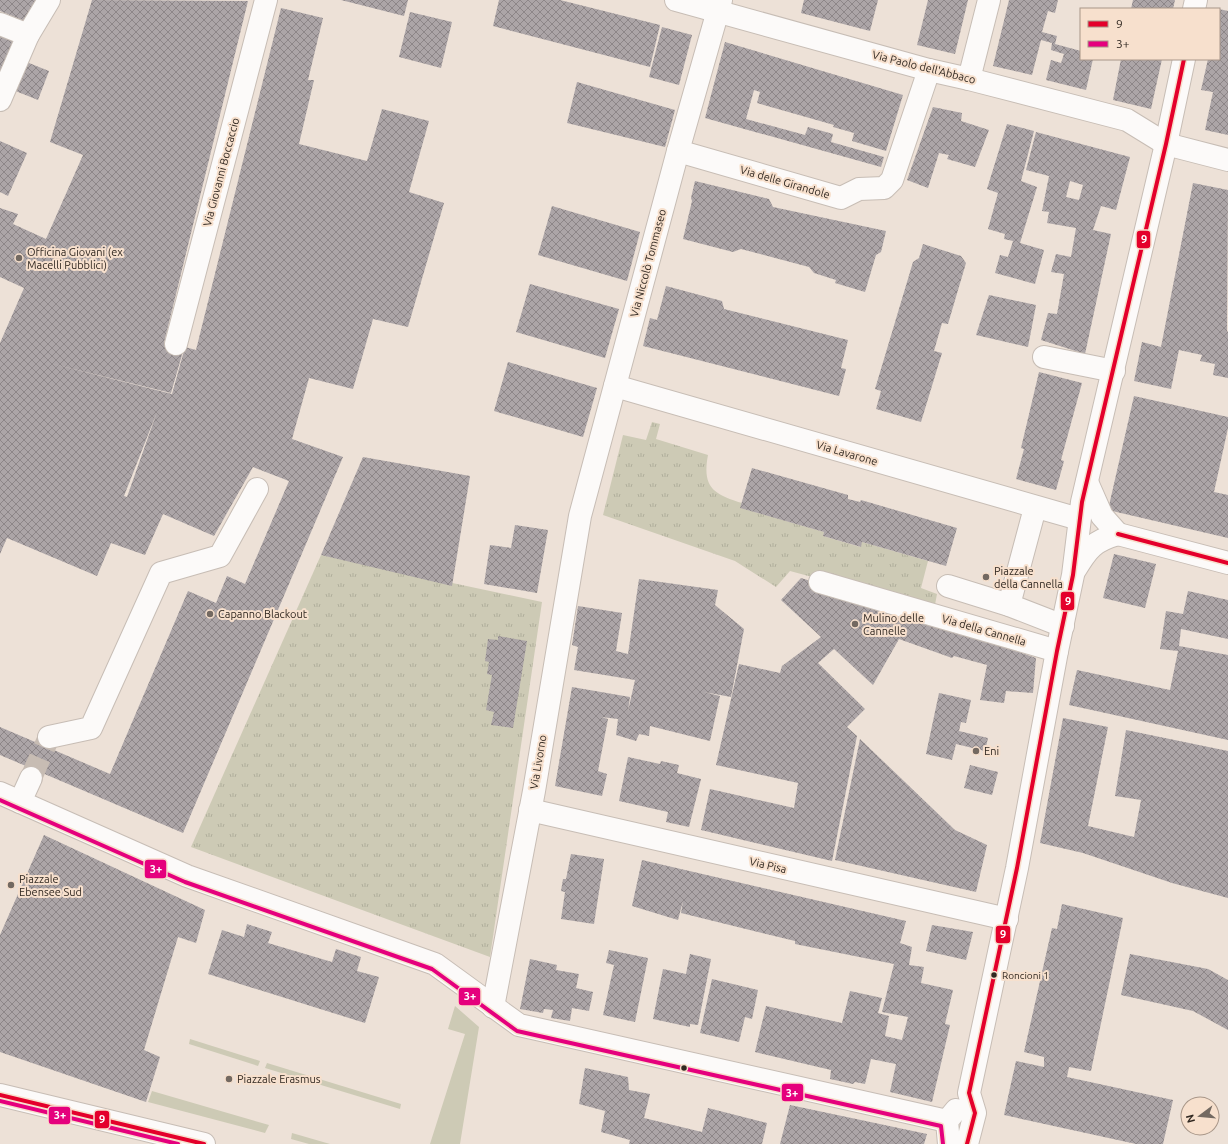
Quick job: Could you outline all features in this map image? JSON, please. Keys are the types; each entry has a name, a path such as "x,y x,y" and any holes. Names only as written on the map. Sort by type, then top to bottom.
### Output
{"street":[{"path":"0,100 28,35 48,0"},
{"name":"Via Giovanni Boccaccio","path":"176,344 266,0"},
{"name":"Via Paolo dell'Abbaco","path":"676,0 720,6 929,70 1127,120 1166,144 1228,160"},
{"path":"969,79 989,0"},
{"name":"Via Niccolò Tommaseo","path":"580,516 678,151 720,6"},
{"path":"0,24 28,35"},
{"path":"949,1144 950,1139 947,1121 969,1093 1007,919 1057,651 1073,575 1079,519 1086,482 1114,371 1184,60"},
{"name":"Via delle Girandole","path":"678,151 841,198 859,189 884,188 892,180 929,70"},
{"path":"1044,357 1114,371"},
{"name":"Via Lavarone","path":"615,386 1035,508 1079,519"},
{"path":"1086,482 1102,516 1118,534"},
{"path":"49,737 91,728 161,573 220,556 257,489"},
{"path":"1009,605 1035,508"},
{"name":"Via Livorno","path":"493,1007 530,810 580,516"},
{"path":"1073,575 1089,548 1100,539 1118,534 1228,563"},
{"name":"Via della Cannella","path":"820,582 1057,651"},
{"path":"948,586 1009,605 1063,626"},
{"path":"20,802 31,778"},
{"path":"0,793 187,876 435,964 519,1025 947,1121"},
{"name":"Via Pisa","path":"530,810 1007,919"},
{"path":"967,1144 975,1113 969,1093"},
{"path":"0,1095 204,1144"}],"green space":[{"path":"652,422 660,424 656,439 708,455 708,482 717,492 732,500 742,503 741,508 824,532 823,536 860,547 862,542 928,561 921,588 937,594 934,610 790,571 776,587 735,561 603,515 623,435 646,440"},
{"path":"321,555 542,602 490,957 191,847"},
{"path":"455,1006 479,1027 460,1144 430,1144 465,1034 448,1029"},
{"path":"190,1039 260,1061 258,1066 189,1044"},
{"path":"267,1063 401,1104 400,1109 265,1068"},
{"path":"152,1091 269,1125 265,1133 148,1102"},
{"path":"292,1133 330,1144 309,1144 291,1139"}],"building":[{"path":"0,0 39,0 29,23 0,11"},
{"path":"92,0 248,1 164,343 184,348 171,393 49,363 172,394 185,347 196,350 281,8 323,18 308,80 314,80 299,144 367,161 382,109 429,121 409,192 444,203 408,327 373,319 353,389 309,378 292,439 343,457 183,833 0,755 0,727 110,774 188,591 216,603 227,576 245,584 289,481 253,467 214,536 163,514 145,555 111,543 97,576 7,538 0,554 0,343 24,288 0,277 0,208 18,214 13,224 46,239 83,155 50,142","holes":["157,412 127,497 124,496"]},
{"path":"341,0 408,0 404,16"},
{"path":"499,0 560,0 660,25 650,67 493,26"},
{"path":"804,0 878,0 870,31 801,13"},
{"path":"928,0 968,0 955,54 917,45"},
{"path":"1009,0 1058,0 1055,13 1048,11 1042,32 1057,36 1055,44 1080,51 1080,60 1093,60 1086,90 1046,80 1051,60 1061,63 1064,54 1051,50 1052,43 1041,40 1032,75 993,66"},
{"path":"1133,0 1175,0 1173,8 1131,8"},
{"path":"1220,9 1228,11 1228,135 1205,130 1213,92 1201,90 1208,60 1220,60"},
{"path":"410,12 452,22 441,68 399,57"},
{"path":"662,27 692,35 679,85 649,77"},
{"path":"0,30 20,38 0,87"},
{"path":"725,42 903,95 886,151 852,141 854,133 833,127 834,125 757,103 760,92 754,90 746,119 805,135 808,127 833,134 831,142 884,157 881,167 705,118"},
{"path":"1121,60 1162,60 1151,109 1113,100"},
{"path":"24,61 49,71 38,100 13,90"},
{"path":"577,82 675,110 665,147 567,123"},
{"path":"933,107 962,113 961,121 989,130 975,167 947,159 949,155 939,153 928,188 907,180"},
{"path":"1007,124 1034,131 1021,181 1037,187 1020,243 1044,250 1035,284 995,273 1000,255 1008,257 1013,241 1004,239 1005,234 988,229 998,193 987,189"},
{"path":"1036,132 1130,157 1116,210 1101,206 1093,230 1111,234 1085,354 1041,340 1048,313 1057,314 1064,274 1051,272 1056,254 1071,257 1076,228 1047,223 1049,212 1042,211 1049,176 1026,170","holes":["1070,181 1083,185 1079,200 1066,197"]},
{"path":"0,141 27,153 8,196 0,192"},
{"path":"695,181 769,199 773,207 886,231 881,252 876,255 865,292 835,283 836,280 814,273 809,267 741,249 733,252 683,239"},
{"path":"1193,183 1228,190 1228,378 1213,375 1215,364 1200,361 1202,355 1179,350 1171,389 1134,381 1142,342 1161,347"},
{"path":"552,206 640,232 627,281 538,255"},
{"path":"923,244 961,256 966,263 948,324 942,323 934,351 942,353 921,422 876,409 881,391 875,389 913,262 919,258"},
{"path":"530,284 619,309 605,358 516,332"},
{"path":"666,286 722,301 724,309 848,340 841,368 846,369 839,396 643,346 650,318 657,320"},
{"path":"989,295 1036,305 1028,347 976,335"},
{"path":"508,362 597,388 583,437 494,411"},
{"path":"1039,372 1082,383 1061,460 1064,461 1056,490 1016,479 1024,449 1021,448"},
{"path":"1134,396 1228,417 1228,428 1214,492 1228,495 1228,538 1108,510"},
{"path":"363,457 470,476 452,586 321,555"},
{"path":"752,468 848,495 848,499 860,502 861,500 957,528 946,566 862,542 861,547 823,536 824,532 740,508"},
{"path":"515,525 548,530 537,593 484,584 490,545 511,548"},
{"path":"1114,554 1156,564 1145,608 1103,598"},
{"path":"801,578 959,627 958,631 1036,658 1033,693 1006,691 1004,703 980,700 987,665 954,656 952,658 899,639 873,685 834,649 818,663 865,709 847,727 857,736 832,861 701,830 710,789 794,808 798,783 716,765 739,664 780,673 782,666 821,637 781,600"},
{"path":"639,579 718,590 715,605 744,629 731,697 704,692 720,696 710,741 650,726 649,736 639,734 636,741 616,735 618,719 601,717 608,719 598,771 607,774 602,796 555,786 572,687 630,697 628,711 635,680 574,670 578,647 572,645 578,606 622,613 616,651 628,654"},
{"path":"1188,591 1228,600 1228,639 1181,629 1179,646 1228,655 1228,740 1069,705 1077,670 1170,690 1178,651 1160,649 1166,611 1183,614"},
{"path":"498,636 527,641 513,728 491,725 494,712 486,710 492,675 487,674 489,662 485,661 488,639 498,640"},
{"path":"939,693 971,700 966,723 961,722 959,731 988,738 985,751 956,744 952,760 926,754"},
{"path":"1063,718 1108,727 1088,826 1134,837 1141,800 1115,796 1126,730 1228,751 1228,898 1172,883 1083,853 1040,843"},
{"path":"860,739 955,830 987,845 976,892 835,860"},
{"path":"628,757 660,764 661,761 679,765 677,773 701,779 689,827 666,822 668,812 619,801"},
{"path":"970,765 998,772 992,795 964,788"},
{"path":"44,835 205,910 196,943 178,937 144,1050 160,1057 146,1102 0,1052 0,935"},
{"path":"571,854 604,859 594,924 561,919 565,892 561,891 563,879 566,879"},
{"path":"642,860 906,921 900,943 912,947 909,965 924,967 921,983 953,990 945,1024 950,1025 932,1102 890,1092 896,1064 871,1059 865,1084 855,1082 853,1084 830,1079 831,1070 755,1052 766,1006 842,1023 850,991 882,998 878,1013 889,1016 885,1036 902,1040 908,1017 882,1012 894,964 795,944 795,941 681,913 683,901 678,920 632,906"},
{"path":"1062,904 1123,918 1091,1071 1069,1067 1067,1077 1173,1100 1163,1144 1136,1144 1004,1115 1016,1061 1044,1067 1044,1057 1024,1052 1052,928 1057,929"},
{"path":"247,924 272,932 268,943 332,962 336,949 361,957 357,971 379,977 365,1023 208,974 222,930 244,937"},
{"path":"932,925 973,932 966,960 926,951"},
{"path":"609,950 648,958 635,1022 603,1015 614,965 606,963"},
{"path":"690,954 711,959 698,1025 690,1024 690,1027 653,1019 663,969 686,974"},
{"path":"1130,954 1208,969 1228,980 1228,1030 1193,1011 1121,995"},
{"path":"530,959 557,965 556,970 579,974 576,988 593,992 589,1011 572,1008 570,1021 551,1018 553,1010 544,1009 543,1013 520,1009"},
{"path":"712,979 758,990 752,1019 745,1017 739,1042 700,1033"},
{"path":"585,1068 628,1077 629,1090 650,1094 644,1118 702,1132 708,1108 767,1123 762,1144 629,1144 630,1140 601,1132 605,1111 579,1104"},
{"path":"790,1105 927,1134 924,1144 780,1144"}],"tunnel":[{"path":"31,778 49,737"}],"transit line":[{"name":"9","path":"967,1144 975,1113 969,1093 1017,868 1057,651 1073,575 1082,502 1166,144 1184,60"},
{"name":"9","path":"1118,534 1228,563"},
{"name":"3+","path":"0,800 185,882 432,969 517,1031 941,1126 943,1144"},
{"name":"9","path":"0,1095 204,1144"},
{"name":"3+","path":"0,1101 178,1144"}],"place":[{"name":"Officina Giovani (ex Macelli Pubblici)","path":"19,258"},
{"name":"Piazzale della Cannella","path":"986,577"},
{"name":"Capanno Blackout","path":"210,614"},
{"name":"Mulino delle Cannelle","path":"855,624"},
{"name":"Eni","path":"976,751"},
{"name":"Piazzale Ebensee Sud","path":"11,885"},
{"name":"Roncioni 1","path":"994,975"},
{"name":"Piazzale Erasmus","path":"229,1079"}]}
